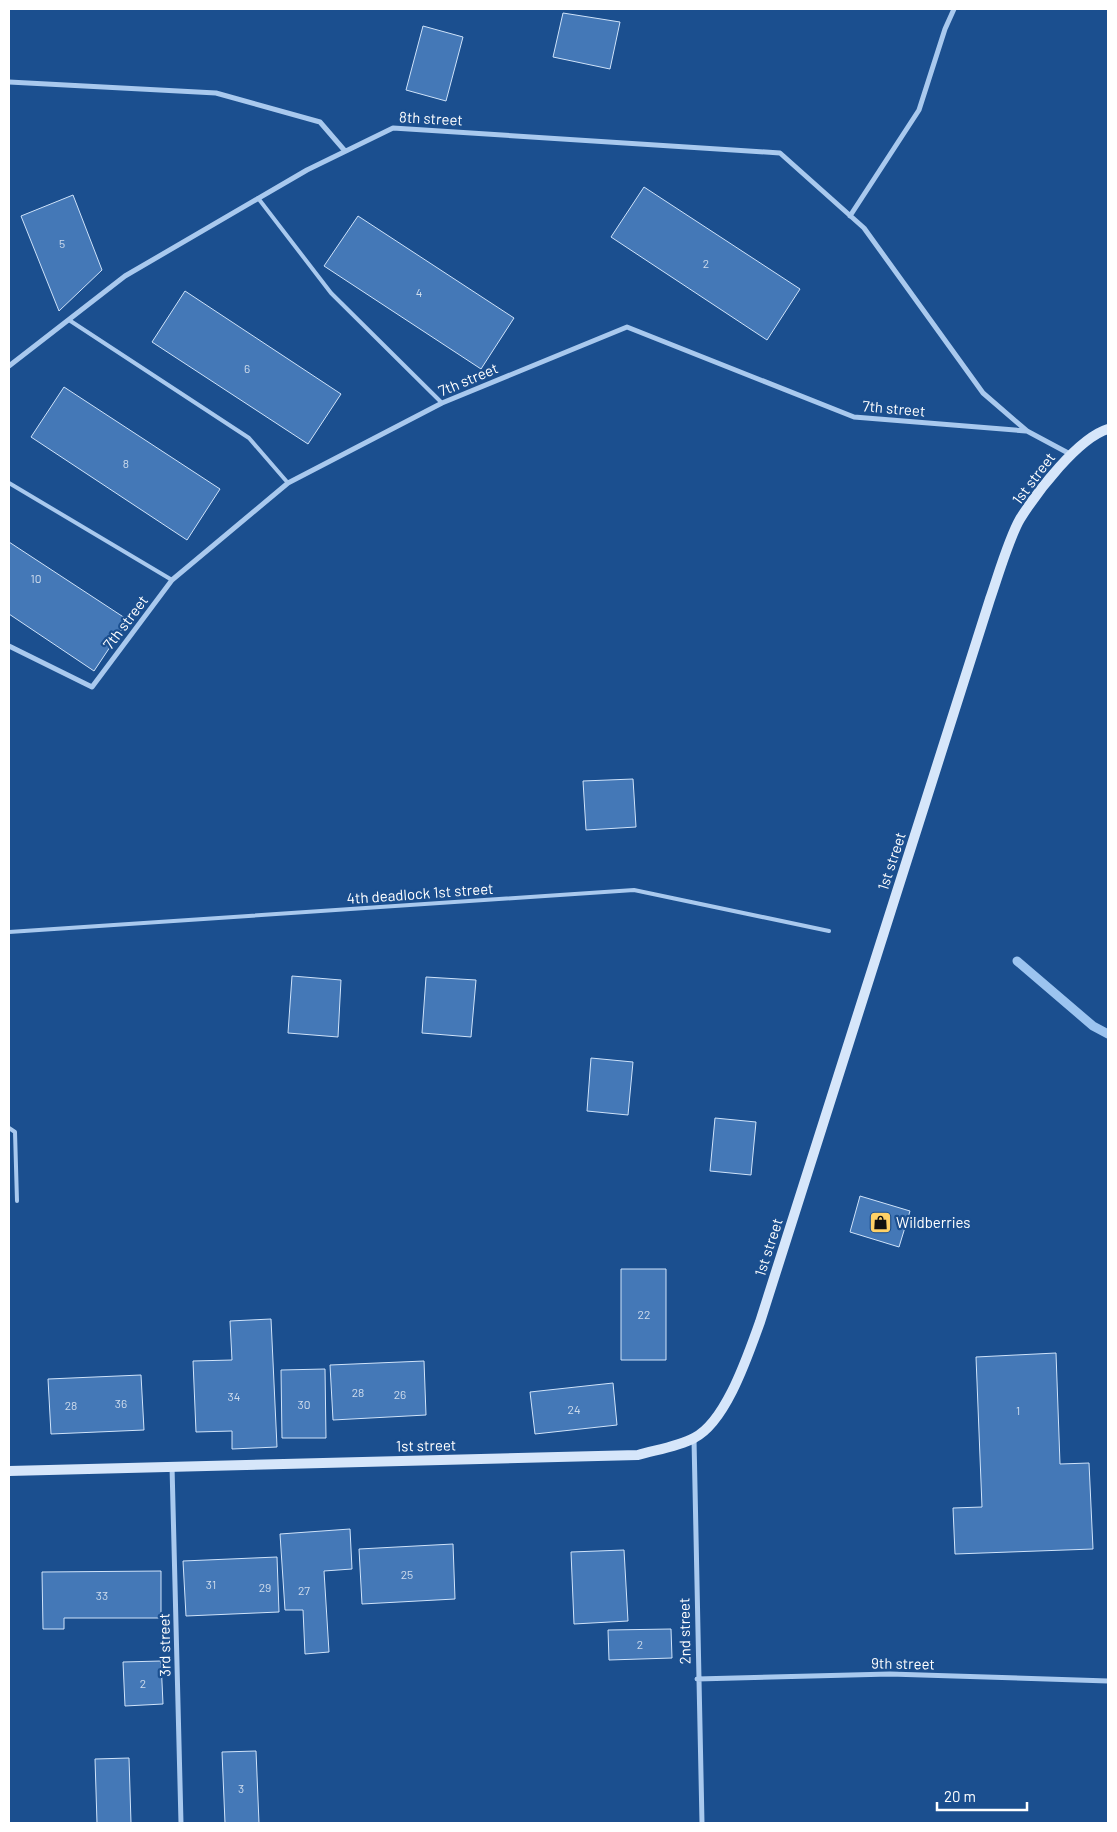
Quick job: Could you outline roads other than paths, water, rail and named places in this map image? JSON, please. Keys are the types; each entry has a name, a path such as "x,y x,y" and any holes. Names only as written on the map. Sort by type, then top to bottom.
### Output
{"main road":[{"name":"1st street","path":"9,1471 638,1455 694,1438 709,1427 735,1386 760,1322 990,599 1006,555 1020,520 1070,454 1108,429"}],"street":[{"path":"850,216 919,110 945,29 954,9"},
{"path":"9,82 216,92 320,122 345,151 307,170 125,276 9,366"},
{"name":"8th street","path":"345,151 393,128 780,153 864,228 983,393 1027,431"},
{"name":"7th street","path":"9,646 92,687 172,580 288,483 442,403 627,327 854,417 1027,431"},
{"path":"1027,431 1070,454"},
{"name":"2nd street","path":"694,1438 697,1679 702,1823"},
{"name":"3rd street","path":"172,1466 182,1823"},
{"name":"9th street","path":"697,1679 890,1674 1108,1681"}],"lane":[{"path":"258,198 330,293 442,403"},
{"path":"69,320 248,438 288,483"},
{"path":"9,483 172,580"},
{"name":"4th deadlock 1st street","path":"9,932 634,890 829,930"},
{"path":"9,1128 15,1132 17,1201"}],"waterway":[{"path":"1017,961 1093,1026 1108,1034"}],"place":[{"name":"Wildberries","path":"880,1222"}]}
